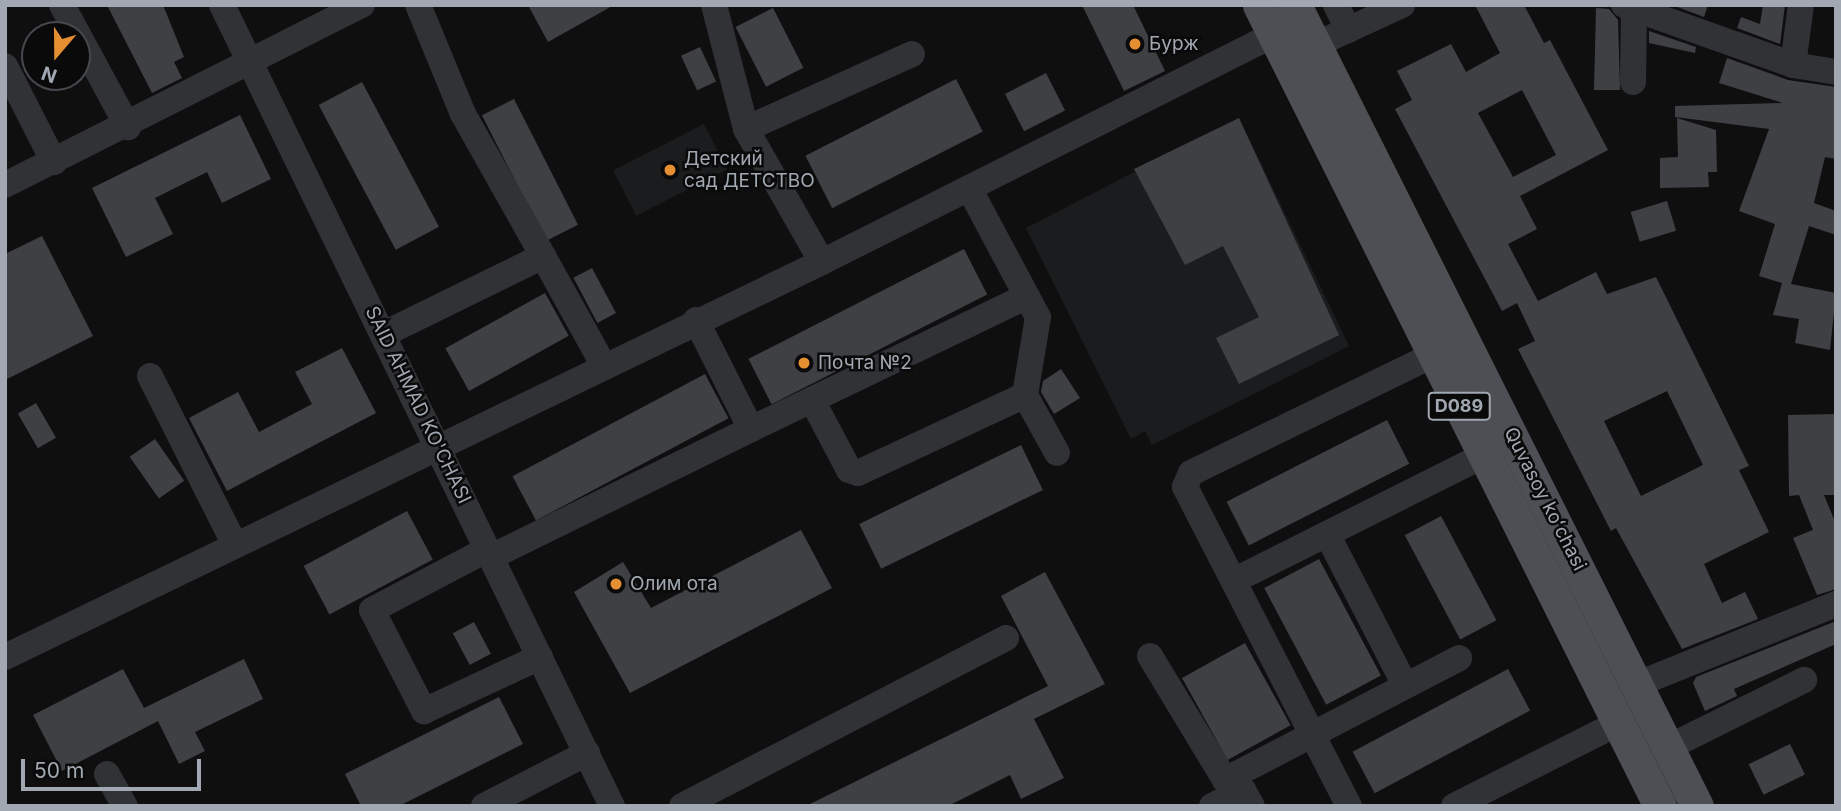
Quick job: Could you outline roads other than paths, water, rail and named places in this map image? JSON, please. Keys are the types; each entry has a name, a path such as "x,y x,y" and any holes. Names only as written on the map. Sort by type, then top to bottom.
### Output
{"main road":[{"name":"Quvasoy koʻchasi","path":"1259,5 1660,806"},
{"name":"Quvasoy koʻchasi","path":"1295,5 1698,806"}],"street":[{"path":"62,5 128,127"},
{"name":"SAID AHMAD KO'CHASI","path":"222,5 612,806"},
{"path":"5,185 128,127 362,5"},
{"path":"418,5 463,114 604,366"},
{"path":"714,5 746,130 821,262"},
{"path":"1336,5 1348,30"},
{"path":"5,657 696,320 821,262 1275,34 1315,45 1402,5"},
{"path":"1793,65 1801,5"},
{"path":"1633,82 1629,7 1793,65 1836,72"},
{"path":"746,130 912,54"},
{"path":"5,66 54,162"},
{"path":"969,188 1038,317 1024,395 1057,453"},
{"path":"384,334 543,256"},
{"path":"541,657 424,711 372,610 1027,296"},
{"path":"696,320 751,429"},
{"path":"1349,806 1314,732 1185,487 1191,473 1433,355"},
{"path":"150,376 234,545"},
{"path":"812,400 849,470 858,473 1024,395"},
{"path":"1235,580 1483,456"},
{"path":"1327,534 1405,685"},
{"path":"1638,684 1836,604"},
{"path":"682,806 1006,638"},
{"path":"1150,656 1240,792"},
{"path":"1212,806 1240,792 1314,732 1459,658"},
{"path":"1669,747 1804,680"},
{"path":"1454,806 1618,723"},
{"path":"486,805 587,753"},
{"path":"107,774 125,806"}],"place":[{"name":"Бурж","path":"1135,44"},
{"name":"Детский сад ДЕТСТВО","path":"670,170"},
{"name":"Почта №2","path":"804,363"},
{"name":"Олим ота","path":"616,584"}]}
